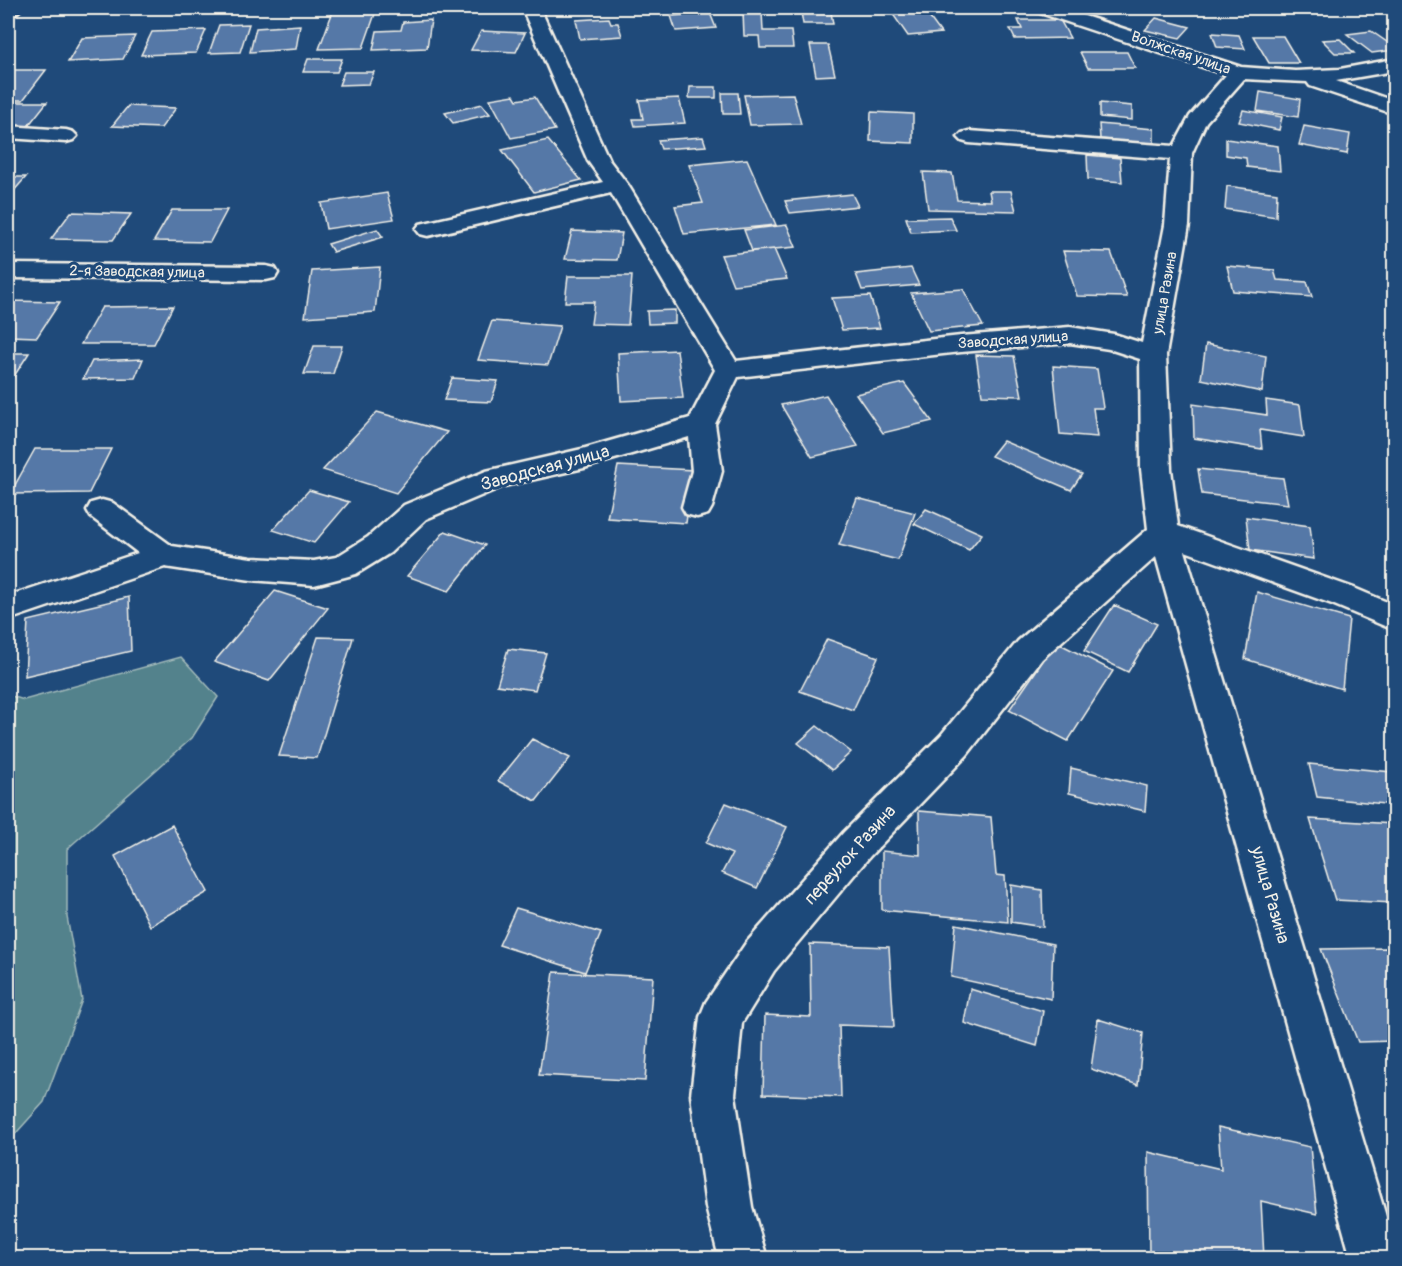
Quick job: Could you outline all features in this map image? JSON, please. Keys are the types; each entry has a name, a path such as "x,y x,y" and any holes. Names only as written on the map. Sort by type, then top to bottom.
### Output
{"street":[{"path":"8,11 13,8"},
{"path":"531,8 599,161 617,185 728,370 701,424 707,471 697,507"},
{"name":"Волжская улица","path":"1042,8 1239,73 1295,77 1340,75 1395,64"},
{"name":"улица Разина","path":"1239,73 1197,120 1181,153 1177,225 1154,355 1156,469 1164,532 1375,1258"},
{"path":"1295,77 1353,92 1395,108"},
{"path":"8,132 66,136"},
{"path":"969,137 1181,153"},
{"path":"428,229 617,185"},
{"name":"2-я Заводская улица","path":"8,271 266,273"},
{"name":"Заводская улица","path":"728,370 961,344 1071,335 1114,342 1154,355"},
{"name":"Заводская улица","path":"102,510 164,556 251,569 314,573 345,566 379,544 415,512 496,478 584,458 701,424"},
{"path":"1164,532 1342,596 1395,618"},
{"name":"переулок Разина","path":"743,1258 729,1207 713,1095 721,1017 760,957 857,844 954,745 1030,650 1164,532"},
{"path":"8,608 164,556"}],"green space":[{"path":"181,657 218,697 192,738 67,849 67,917 82,1000 44,1102 8,1142 8,695 24,700"}],"building":[{"path":"924,10 941,33 908,36 892,13"},
{"path":"333,11 376,11 363,48 319,49"},
{"path":"743,12 762,12 763,31 791,31 793,48 760,48 759,36 744,36"},
{"path":"801,12 831,12 833,24 803,24"},
{"path":"710,13 716,28 676,31 671,16"},
{"path":"609,18 611,23 618,23 622,36 580,39 576,20"},
{"path":"1156,18 1190,27 1180,38 1145,30"},
{"path":"431,20 427,48 373,50 377,31 401,30 403,22"},
{"path":"1018,20 1060,20 1070,38 1015,39 1010,29 1022,29"},
{"path":"249,24 240,52 209,53 219,25"},
{"path":"300,25 296,49 250,52 256,28"},
{"path":"206,30 196,53 141,55 152,32"},
{"path":"481,31 525,33 516,52 471,50"},
{"path":"1371,31 1394,47 1394,50 1372,53 1347,34"},
{"path":"1212,33 1239,35 1245,49 1217,47"},
{"path":"135,36 123,59 68,62 82,38"},
{"path":"1253,36 1283,36 1299,63 1269,63"},
{"path":"1340,39 1354,53 1335,53 1322,40"},
{"path":"810,45 828,45 835,75 816,76"},
{"path":"1080,52 1127,52 1135,68 1088,68"},
{"path":"308,59 342,59 337,72 303,72"},
{"path":"8,70 46,70 23,100 8,100"},
{"path":"344,72 374,72 369,84 339,85"},
{"path":"690,87 716,87 716,98 689,98"},
{"path":"1260,92 1300,99 1298,117 1257,111"},
{"path":"722,93 738,93 740,114 723,114"},
{"path":"793,94 801,124 750,125 744,95"},
{"path":"514,95 517,100 535,97 555,130 511,138 490,99"},
{"path":"679,98 685,123 635,126 633,119 643,119 639,100"},
{"path":"13,102 47,102 28,126 8,126 8,108"},
{"path":"1100,103 1132,106 1132,120 1100,117"},
{"path":"482,104 490,114 453,123 445,113"},
{"path":"128,106 176,108 161,128 112,126"},
{"path":"1243,110 1282,117 1279,130 1239,122"},
{"path":"871,112 913,114 913,143 870,141"},
{"path":"1099,124 1154,129 1154,144 1100,139"},
{"path":"1304,126 1350,134 1347,154 1299,145"},
{"path":"703,137 706,146 661,149 658,140"},
{"path":"1226,139 1278,146 1280,171 1247,167 1246,158 1226,155"},
{"path":"548,140 581,180 534,192 502,150"},
{"path":"1087,155 1120,158 1122,182 1088,179"},
{"path":"747,159 776,225 684,234 675,206 703,203 689,165"},
{"path":"923,172 952,173 957,200 991,201 989,191 1011,191 1016,211 928,209"},
{"path":"8,177 26,177 12,193 8,193"},
{"path":"1227,186 1277,193 1276,217 1225,209"},
{"path":"387,193 394,219 326,229 321,203"},
{"path":"852,194 858,206 790,213 785,201"},
{"path":"172,210 227,210 210,242 154,241"},
{"path":"71,212 131,214 113,240 51,239"},
{"path":"950,217 956,230 911,232 906,218"},
{"path":"787,225 796,247 752,251 744,230"},
{"path":"377,229 383,237 333,252 328,244"},
{"path":"572,231 622,233 617,260 565,259"},
{"path":"774,249 787,279 733,285 721,255"},
{"path":"1063,251 1111,252 1127,297 1077,296"},
{"path":"1227,266 1274,270 1277,280 1307,282 1312,297 1233,291"},
{"path":"380,267 375,312 305,317 312,271"},
{"path":"911,268 919,285 862,290 856,274"},
{"path":"568,276 632,276 628,325 591,324 594,302 565,302"},
{"path":"963,289 983,326 929,331 911,293"},
{"path":"870,296 880,328 842,330 832,298"},
{"path":"8,301 60,302 37,337 8,336"},
{"path":"173,306 154,344 81,344 102,307"},
{"path":"675,310 675,323 648,324 647,311"},
{"path":"492,321 560,326 548,365 478,360"},
{"path":"1206,344 1266,356 1262,392 1201,379"},
{"path":"314,346 342,346 333,374 304,374"},
{"path":"677,350 683,398 621,401 618,353"},
{"path":"8,353 29,353 11,381 8,381"},
{"path":"976,355 1014,356 1022,396 982,395"},
{"path":"143,359 135,378 83,379 92,361"},
{"path":"1053,366 1097,369 1103,408 1093,408 1097,437 1060,434"},
{"path":"452,378 498,381 491,402 444,400"},
{"path":"904,383 932,421 883,433 856,394"},
{"path":"826,395 858,446 812,457 781,405"},
{"path":"1266,400 1300,405 1304,437 1260,430 1262,449 1194,438 1193,404 1267,415"},
{"path":"377,412 447,432 396,493 323,470"},
{"path":"1003,441 1082,474 1071,490 991,456"},
{"path":"35,449 111,449 89,493 10,494"},
{"path":"618,466 693,470 686,523 607,518"},
{"path":"1198,469 1283,478 1288,504 1202,494"},
{"path":"309,490 349,502 314,543 273,530"},
{"path":"857,498 915,513 898,560 839,545"},
{"path":"926,509 982,534 969,550 914,524"},
{"path":"1246,517 1310,526 1314,559 1250,550"},
{"path":"445,531 485,545 449,591 407,576"},
{"path":"275,591 328,608 269,681 214,662"},
{"path":"1257,592 1349,619 1342,689 1245,659"},
{"path":"129,597 131,651 25,676 28,621"},
{"path":"1114,605 1157,624 1128,672 1084,651"},
{"path":"318,637 353,638 317,758 279,756"},
{"path":"827,639 878,657 853,710 800,691"},
{"path":"1056,642 1113,671 1068,741 1009,710"},
{"path":"508,649 546,653 535,690 497,685"},
{"path":"817,726 851,752 832,770 798,743"},
{"path":"532,739 570,758 536,801 498,781"},
{"path":"1309,764 1392,772 1394,805 1317,797"},
{"path":"1071,768 1147,786 1145,811 1069,793"},
{"path":"726,803 787,827 757,888 722,873 732,854 706,843"},
{"path":"919,811 991,817 996,875 1005,876 1008,922 882,910 882,851 920,855"},
{"path":"1310,819 1394,824 1394,903 1335,900"},
{"path":"172,825 208,892 150,926 115,856"},
{"path":"1011,885 1042,890 1043,927 1011,922"},
{"path":"516,908 601,933 585,972 499,945"},
{"path":"956,924 1053,944 1051,999 951,977"},
{"path":"810,944 889,947 894,1027 839,1025 841,1097 763,1094 765,1015 811,1017"},
{"path":"1388,948 1394,962 1394,1041 1358,1042 1321,949"},
{"path":"554,972 653,977 645,1081 539,1075"},
{"path":"970,989 1043,1011 1037,1046 964,1023"},
{"path":"1098,1019 1143,1033 1138,1085 1091,1069"},
{"path":"1218,1127 1310,1147 1317,1214 1261,1201 1264,1258 1149,1258 1148,1152 1221,1169"}]}
